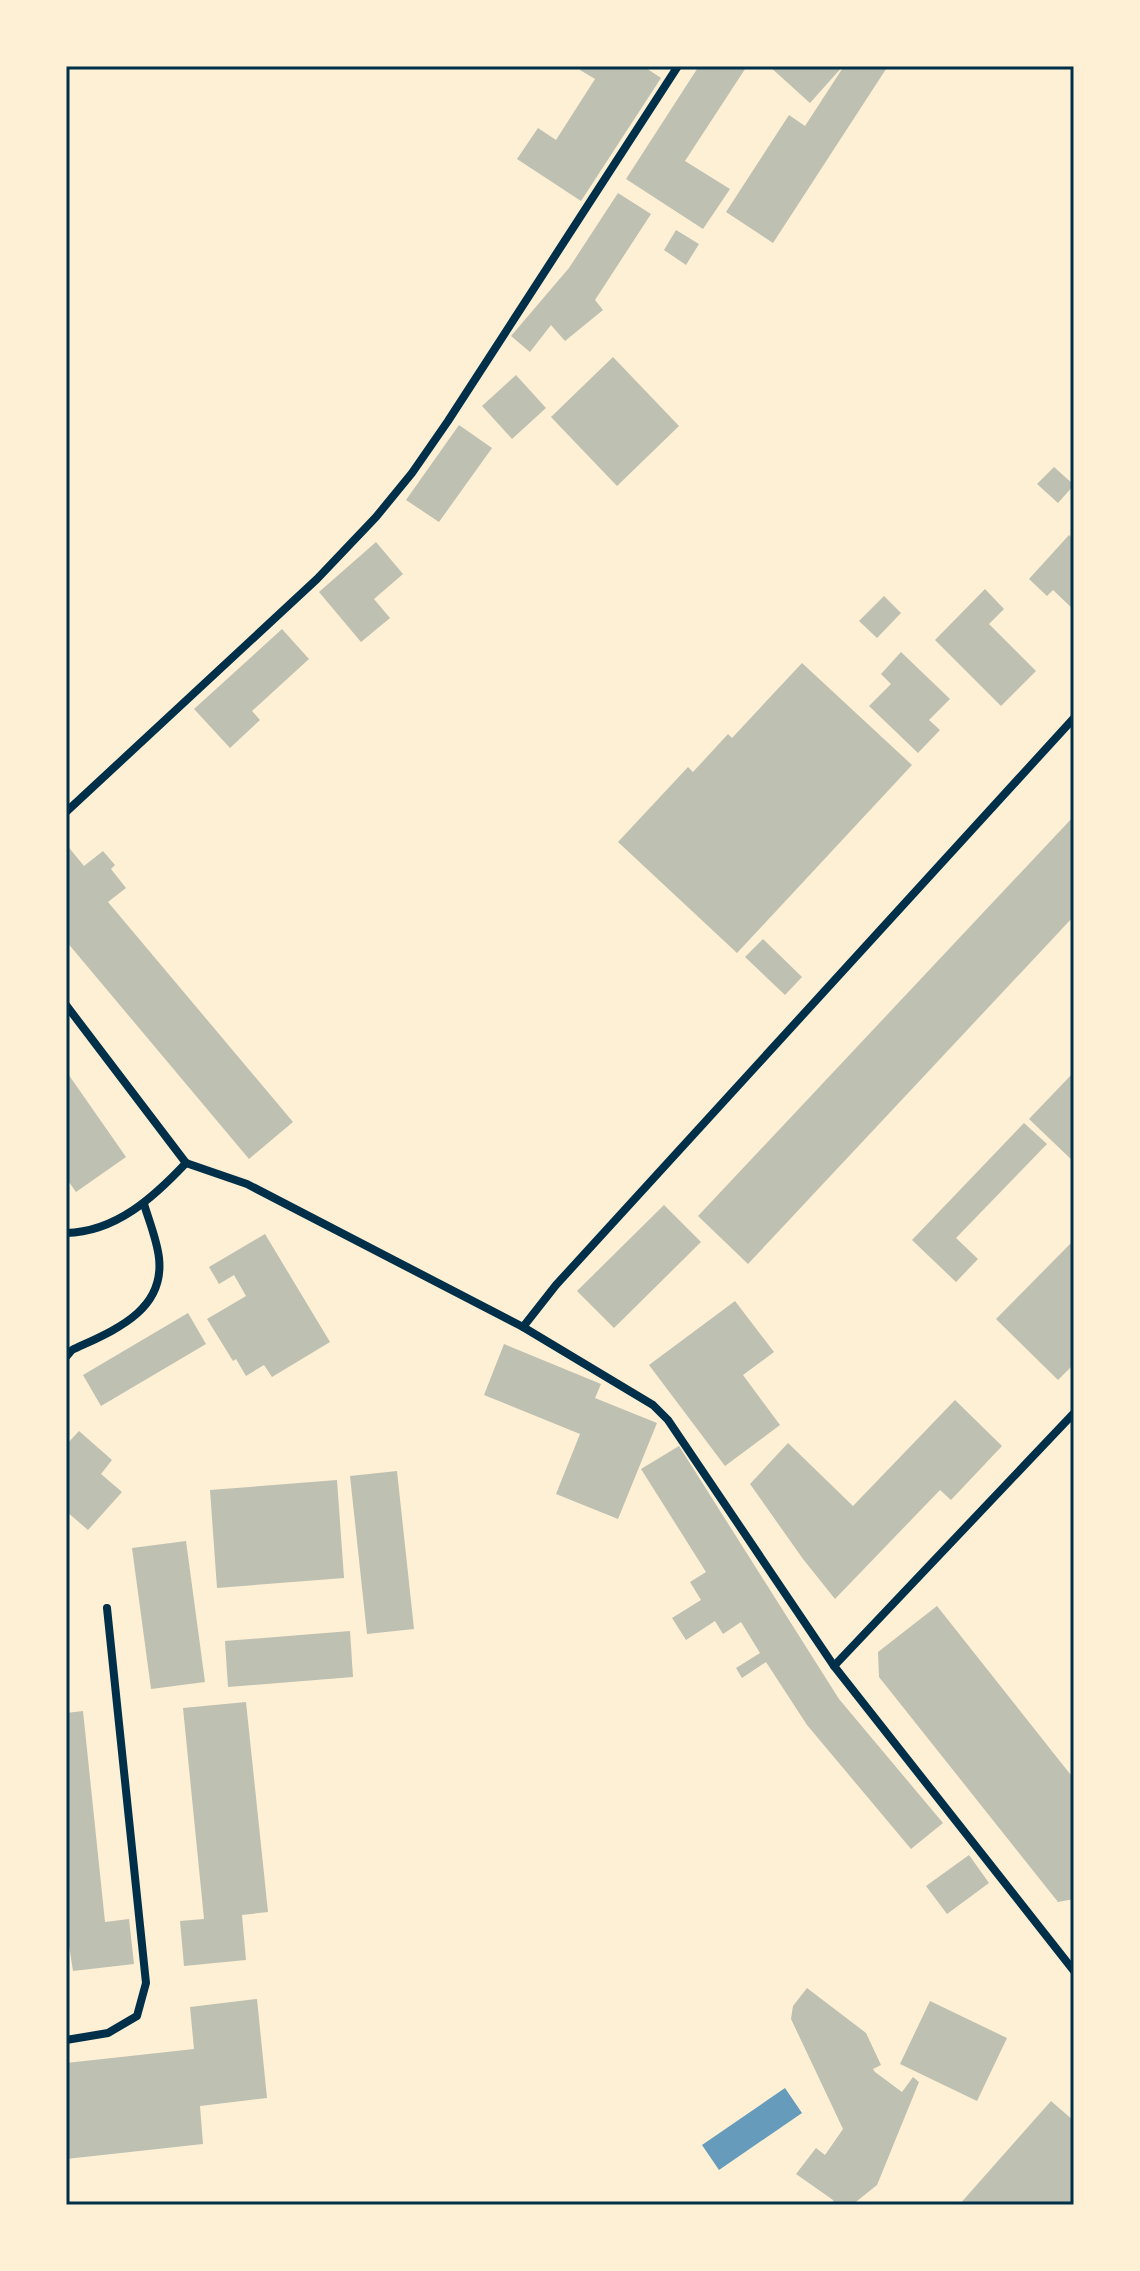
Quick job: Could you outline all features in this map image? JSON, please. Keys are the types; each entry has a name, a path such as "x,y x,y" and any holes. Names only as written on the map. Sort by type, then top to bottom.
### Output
{"street":[{"path":"66,812 317,579 376,517 448,421 678,66"},
{"path":"523,1327 556,1285 1074,718"},
{"path":"66,1005 186,1163 247,1184 523,1327 633,1390 668,1420 834,1666 1074,1971"},
{"path":"66,1233 104,1226 144,1204 186,1163"},
{"path":"66,1338 69,1354 135,1318 150,1299 157,1284 159,1259 144,1204"},
{"path":"834,1666 1074,1413"},
{"path":"66,2040 108,2033 137,2016 146,1983 107,1608"}],"water":[{"path":"785,2088 802,2113 719,2170 702,2145"}],"building":[{"path":"583,66 643,66 661,78 581,201 517,159 538,128 556,140 595,79 580,70"},
{"path":"699,66 747,66 685,161 730,189 703,229 626,179"},
{"path":"769,66 843,66 810,103"},
{"path":"844,66 888,66 773,243 726,212 789,115 805,126"},
{"path":"618,193 651,214 595,300 603,310 565,341 551,325 530,352 511,336 569,268"},
{"path":"676,230 699,244 686,265 664,250"},
{"path":"613,357 679,426 617,486 551,417"},
{"path":"516,375 546,408 512,439 482,406"},
{"path":"459,425 492,448 439,522 406,500"},
{"path":"1054,467 1074,485 1058,503 1037,484"},
{"path":"1069,535 1074,540 1074,610 1053,590 1047,596 1029,579"},
{"path":"376,542 403,574 374,599 390,618 361,642 319,592"},
{"path":"985,589 1004,609 989,624 1036,671 1001,706 935,640"},
{"path":"884,596 901,613 877,638 859,621"},
{"path":"282,629 309,659 252,711 260,720 230,748 194,709"},
{"path":"901,652 950,699 929,720 940,730 918,753 869,706 891,684 881,674"},
{"path":"802,663 912,765 737,953 618,842 688,767 693,772 728,734 732,738"},
{"path":"1074,816 1074,916 748,1264 698,1216"},
{"path":"66,844 84,866 103,851 115,865 111,869 126,888 108,902 293,1122 249,1159 66,941"},
{"path":"763,939 802,977 785,995 745,957"},
{"path":"66,1071 126,1157 76,1192 66,1178"},
{"path":"1074,1072 1074,1162 1029,1119"},
{"path":"1024,1123 1047,1144 956,1238 978,1259 956,1282 912,1240"},
{"path":"664,1205 701,1242 614,1328 577,1291"},
{"path":"265,1234 330,1342 272,1377 264,1365 246,1376 207,1319 246,1296 234,1275 219,1284 209,1267"},
{"path":"1074,1240 1074,1364 1058,1380 996,1319"},
{"path":"735,1301 774,1352 743,1375 780,1425 725,1466 649,1365"},
{"path":"188,1313 206,1344 101,1406 83,1375"},
{"path":"504,1344 601,1384 595,1398 657,1423 618,1519 556,1494 580,1434 484,1395"},
{"path":"955,1400 1002,1446 951,1500 940,1490 835,1599 750,1484 788,1443 853,1506"},
{"path":"79,1431 112,1460 101,1474 122,1492 88,1530 66,1511 66,1445"},
{"path":"679,1446 839,1699 943,1823 911,1849 807,1725 766,1662 742,1678 736,1668 760,1653 741,1622 723,1634 715,1621 686,1640 672,1618 701,1600 690,1582 706,1572 641,1469"},
{"path":"397,1471 414,1629 367,1634 350,1476"},
{"path":"337,1480 344,1578 217,1588 210,1490"},
{"path":"186,1541 205,1682 151,1689 132,1548"},
{"path":"937,1606 1074,1779 1074,1899 1058,1902 879,1677 878,1652"},
{"path":"350,1631 353,1677 228,1687 225,1641"},
{"path":"246,1702 268,1912 242,1915 246,1960 184,1966 180,1921 204,1919 183,1708"},
{"path":"83,1711 105,1922 129,1919 134,1964 73,1971 66,1926 66,1713"},
{"path":"969,1855 989,1883 947,1914 926,1886"},
{"path":"807,1988 866,2033 881,2065 873,2069 875,2072 902,2092 913,2077 919,2082 877,2185 852,2205 834,2205 833,2200 796,2174 816,2148 825,2155 843,2129 791,2019 793,2006"},
{"path":"257,1999 267,2098 200,2106 203,2144 66,2159 66,2063 194,2049 190,2007"},
{"path":"930,2001 1007,2038 977,2101 900,2064"},
{"path":"1051,2101 1074,2121 1074,2205 959,2205"}]}
